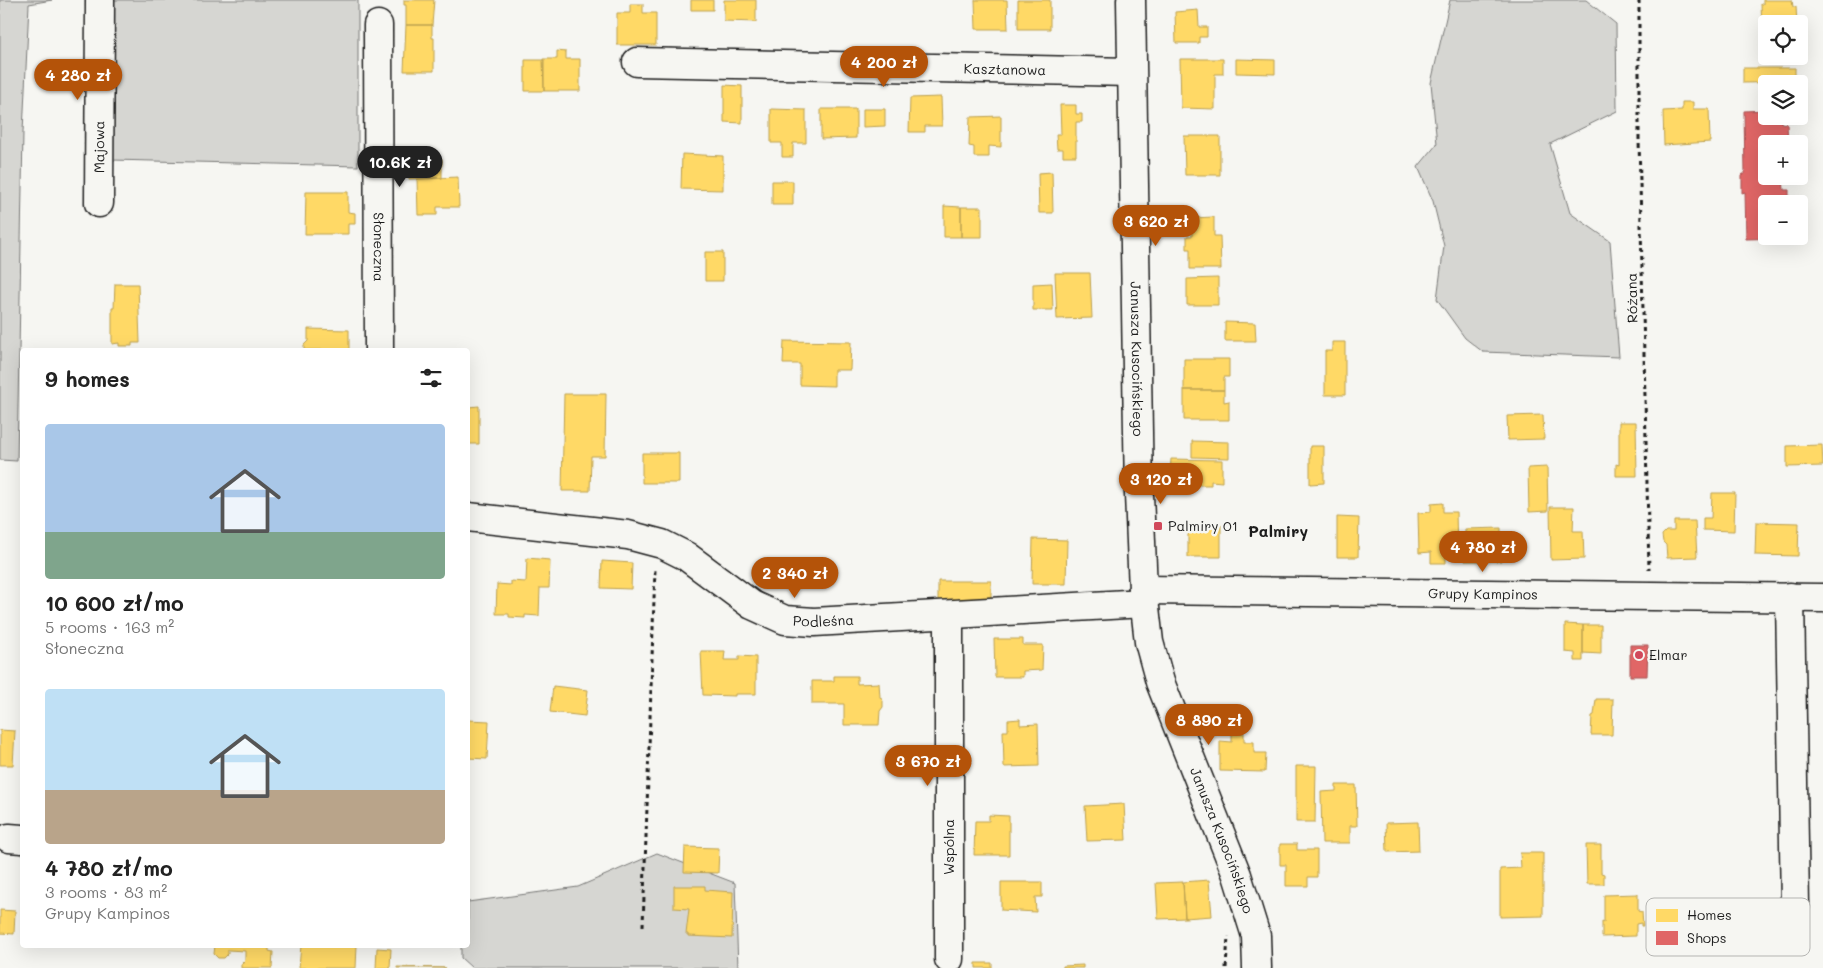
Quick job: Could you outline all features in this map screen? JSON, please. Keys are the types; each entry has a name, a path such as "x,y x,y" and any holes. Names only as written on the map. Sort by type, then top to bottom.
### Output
{"street":[{"name":"Majowa","path":"99,202 100,0"},
{"name":"Janusza Kusocińskiego","path":"1131,0 1139,494 1144,597 1149,642 1160,682 1237,875 1256,936 1257,968"},
{"name":"Słoneczna","path":"378,25 379,348"},
{"name":"Kasztanowa","path":"637,62 1131,72"},
{"name":"Podleśna","path":"470,516 628,535 662,544 686,556 752,605 785,620 814,622 949,615 1144,597"},
{"name":"Grupy Kampinos","path":"1144,597 1650,596 1823,598"},
{"path":"1790,597 1795,898"},
{"name":"Wspólna","path":"949,615 949,959"}],"path":[{"name":"Różana","path":"1639,0 1639,139 1650,596"},
{"path":"643,926 654,572 662,544"}],"shaded area":[{"path":"0,0 52,0 29,4 23,132 17,461 0,460"},
{"path":"113,0 358,0 358,166 112,160"},
{"path":"1450,0 1586,0 1616,24 1617,111 1550,144 1570,213 1610,241 1619,357 1483,352 1465,338 1437,299 1444,246 1433,201 1418,167 1437,144 1431,83"},
{"path":"657,853 735,883 738,968 472,968 461,958 461,948 470,948 470,902 578,887"}],"building: Homes":[{"path":"404,0 434,0 432,25 406,25 406,5 404,5"},
{"path":"691,0 713,0 713,10 691,10"},
{"path":"724,0 756,0 756,22 724,21"},
{"path":"975,0 1007,0 1008,29 976,29"},
{"path":"1018,0 1050,0 1050,29 1018,29"},
{"path":"1763,0 1792,0 1793,7 1796,7 1796,15 1761,15 1761,4 1763,4"},
{"path":"630,4 643,4 643,13 656,13 656,45 617,45 617,13 630,13"},
{"path":"1198,10 1199,27 1207,27 1207,37 1199,37 1199,43 1176,43 1175,12"},
{"path":"406,25 432,25 434,71 404,71"},
{"path":"557,51 566,52 566,59 580,59 580,91 544,91 543,59 557,59"},
{"path":"1180,59 1223,59 1223,74 1215,74 1215,109 1181,108"},
{"path":"1236,59 1275,60 1275,74 1236,73"},
{"path":"525,60 544,60 544,91 525,91"},
{"path":"1743,68 1795,68 1795,75 1758,75 1758,83 1743,83"},
{"path":"724,85 742,86 742,123 724,122"},
{"path":"941,97 942,126 925,126 925,132 909,132 910,98"},
{"path":"1682,102 1693,102 1693,109 1709,109 1710,142 1664,145 1663,111 1682,110"},
{"path":"1060,105 1076,105 1076,114 1082,114 1082,122 1076,122 1076,156 1063,156 1063,149 1057,149 1056,134 1061,134"},
{"path":"771,109 806,110 806,143 793,143 793,157 782,157 782,143 771,143"},
{"path":"821,109 856,109 856,138 821,139"},
{"path":"863,109 885,109 885,126 863,127"},
{"path":"1001,116 1001,147 989,146 989,157 974,157 974,147 969,146 970,117"},
{"path":"1184,136 1220,136 1220,175 1185,175"},
{"path":"682,154 723,156 723,190 681,189"},
{"path":"409,159 442,159 442,178 409,179"},
{"path":"1052,172 1053,213 1039,213 1038,173"},
{"path":"458,177 459,207 437,207 437,215 418,215 417,179"},
{"path":"772,181 793,181 793,205 772,205"},
{"path":"306,192 348,192 348,212 355,213 355,224 348,224 348,234 305,234"},
{"path":"944,206 961,207 961,237 944,237"},
{"path":"961,207 982,207 982,237 961,237"},
{"path":"1214,217 1214,236 1220,236 1221,269 1190,269 1190,249 1187,249 1187,236 1192,236 1192,218"},
{"path":"705,252 723,252 723,281 705,281"},
{"path":"1055,273 1090,273 1092,318 1057,319"},
{"path":"1218,278 1218,305 1187,305 1187,279"},
{"path":"1052,283 1053,310 1033,310 1033,284"},
{"path":"115,284 138,284 140,343 132,343 132,346 119,346 119,343 112,344 112,308 114,308"},
{"path":"1225,322 1255,323 1256,341 1225,341"},
{"path":"308,329 349,330 349,348 304,348 308,341"},
{"path":"784,341 851,342 850,370 834,370 834,386 800,385 800,364 783,364"},
{"path":"1332,342 1345,342 1345,395 1325,395 1325,351 1332,351"},
{"path":"1184,359 1229,359 1229,377 1224,377 1224,390 1184,390"},
{"path":"1184,390 1224,390 1224,402 1229,401 1229,420 1184,420"},
{"path":"564,394 606,394 605,456 591,456 590,491 562,491"},
{"path":"479,406 479,444 470,444 470,407"},
{"path":"1543,415 1544,439 1508,440 1507,416"},
{"path":"1619,422 1636,422 1637,476 1616,476 1616,464 1619,465"},
{"path":"1192,441 1229,442 1229,458 1192,457"},
{"path":"1822,445 1823,466 1787,467 1787,446"},
{"path":"1310,446 1324,446 1324,483 1310,484"},
{"path":"642,453 679,453 679,483 642,483"},
{"path":"1171,459 1222,460 1222,482 1211,481 1211,485 1175,485 1175,481 1170,474"},
{"path":"1547,467 1548,511 1529,512 1528,468"},
{"path":"1712,493 1735,493 1734,531 1703,530 1703,518 1711,518"},
{"path":"1443,503 1443,512 1456,512 1457,552 1446,552 1446,563 1431,563 1431,552 1419,553 1418,513 1431,512 1431,504"},
{"path":"1550,507 1574,507 1573,531 1583,531 1584,559 1551,560"},
{"path":"1337,517 1359,518 1358,557 1337,557"},
{"path":"1674,521 1695,521 1697,557 1667,558 1666,545 1663,542 1662,535 1666,531 1674,531"},
{"path":"1756,522 1799,523 1798,556 1755,555"},
{"path":"1203,524 1221,525 1221,557 1188,557 1188,532 1203,532"},
{"path":"1501,528 1501,561 1465,561 1465,529"},
{"path":"1033,539 1067,540 1066,584 1032,584"},
{"path":"527,558 550,560 549,588 540,588 539,616 525,615 525,618 509,617 509,614 496,614 497,584 511,585 511,581 526,582"},
{"path":"602,561 632,563 631,589 601,588"},
{"path":"938,581 991,581 991,600 938,601"},
{"path":"1565,624 1583,625 1583,661 1575,661 1575,653 1565,652"},
{"path":"1583,625 1601,625 1601,654 1583,653"},
{"path":"994,639 1023,639 1023,645 1043,645 1042,670 1023,671 1023,677 995,677"},
{"path":"701,651 725,651 724,660 739,660 739,656 756,657 756,694 735,694 735,696 703,695"},
{"path":"834,676 857,676 857,684 879,683 883,707 880,711 879,725 844,725 844,704 812,704 812,681 834,681"},
{"path":"553,686 588,690 585,716 550,712"},
{"path":"1596,699 1613,699 1612,735 1591,735 1592,716 1594,715"},
{"path":"1020,719 1020,725 1038,724 1039,766 1004,767 1003,731 1008,731 1008,720"},
{"path":"470,720 489,721 487,759 470,758"},
{"path":"0,730 15,731 13,765 0,765"},
{"path":"1232,733 1244,733 1244,742 1254,742 1254,753 1266,753 1265,772 1220,771 1220,741 1232,742"},
{"path":"1296,766 1316,766 1315,822 1296,822"},
{"path":"1336,785 1356,785 1357,826 1350,826 1350,843 1322,843 1321,792 1336,791"},
{"path":"1124,804 1126,840 1087,841 1085,806"},
{"path":"989,815 1009,816 1009,855 974,855 975,821 989,821"},
{"path":"1418,822 1419,851 1387,852 1386,823"},
{"path":"1280,844 1297,844 1297,850 1317,850 1317,877 1308,877 1308,886 1286,886 1286,865 1280,865"},
{"path":"1586,845 1601,845 1601,873 1604,874 1604,884 1587,884"},
{"path":"685,847 719,848 718,873 684,872"},
{"path":"1520,853 1543,853 1543,916 1500,917 1500,869 1521,868"},
{"path":"1209,880 1212,916 1185,918 1183,882"},
{"path":"1001,882 1042,882 1042,897 1035,897 1036,912 1001,910"},
{"path":"1183,882 1185,918 1158,919 1156,883"},
{"path":"674,886 705,886 705,890 733,892 732,938 688,936 686,934 689,909 674,908"},
{"path":"1638,894 1638,911 1642,912 1643,926 1641,926 1641,923 1636,924 1636,936 1602,937 1604,895"},
{"path":"0,910 15,911 14,934 0,933"},
{"path":"215,948 269,948 269,951 273,952 272,968 241,968 241,964 245,960 245,951 228,950 228,954 224,958 218,958 214,954"},
{"path":"301,948 357,948 356,968 299,968"},
{"path":"377,948 391,949 390,968 376,968"},
{"path":"976,963 992,963 992,968 976,968"},
{"path":"1083,965 1083,968 1063,968 1063,966"},
{"path":"397,967 446,968 397,968"}],"building: Shops":[{"path":"1758,110 1758,125 1787,125 1788,135 1758,135 1758,185 1784,185 1784,190 1789,190 1789,195 1758,195 1758,239 1746,239 1745,192 1742,193 1742,174 1745,174 1744,111"},
{"path":"1630,645 1648,645 1647,676 1630,676"}],"place":[{"name":"Palmiry 01","path":"1158,526"},
{"name":"Elmar","path":"1639,655"}],"district":[{"name":"Palmiry","path":"1278,531"}]}
